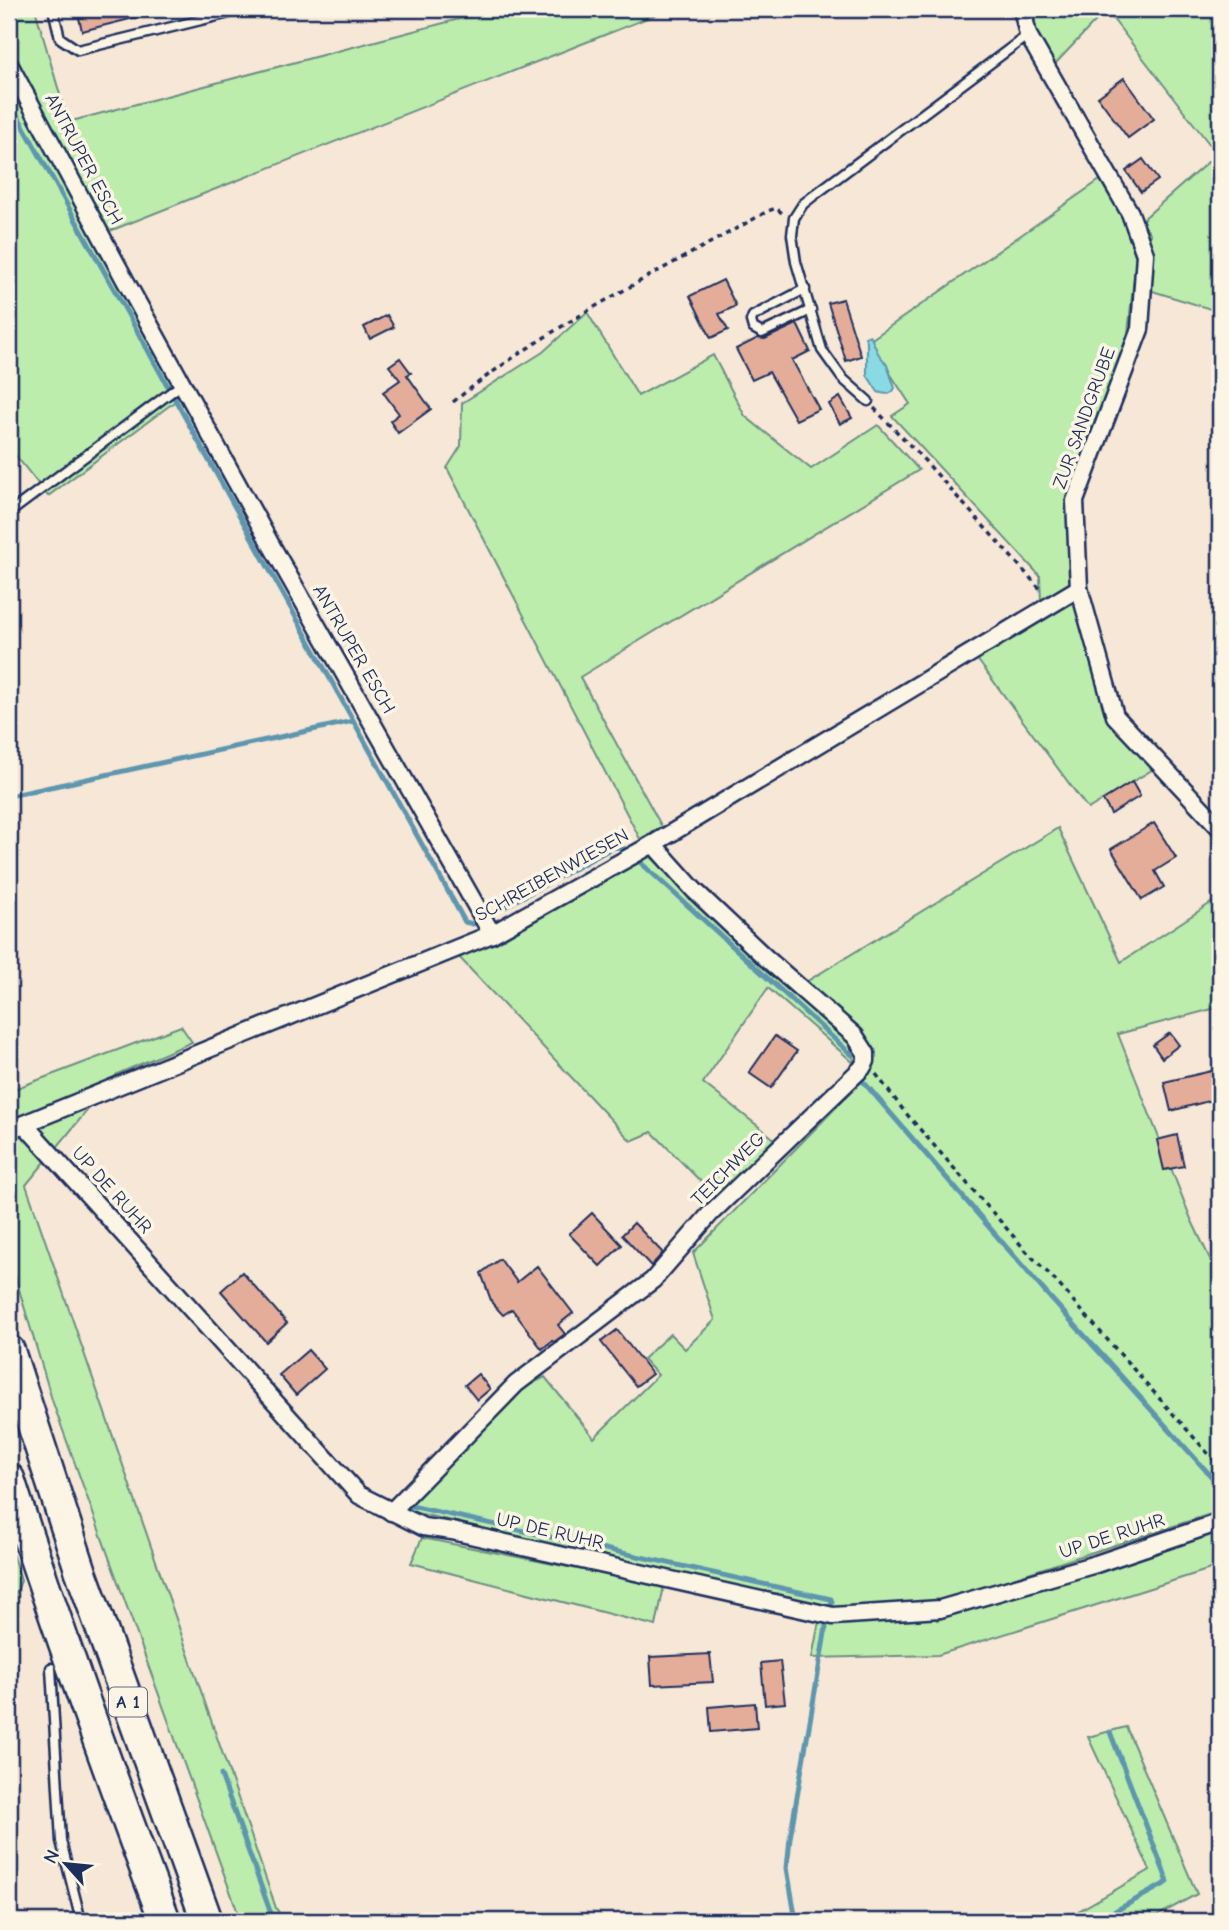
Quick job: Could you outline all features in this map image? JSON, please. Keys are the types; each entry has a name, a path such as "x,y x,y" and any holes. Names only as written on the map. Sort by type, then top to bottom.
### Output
{"highway":[{"name":"A 1","path":"9,1351 81,1572 207,1921"},
{"name":"A 1","path":"9,1479 119,1798 165,1921"},
{"path":"32,1550 51,1668"}],"street":[{"name":"ZUR SANDGRUBE","path":"1022,9 1028,35 1130,213 1145,254 1140,329 1075,501 1079,588 1115,716 1220,828"},
{"name":"ANTRUPER ESCH","path":"9,64 276,555 492,934"},
{"name":"SCHREIBENWIESEN","path":"17,1127 492,934 653,844 1079,588"},
{"path":"653,844 694,890 855,1036 866,1053 866,1061"},
{"name":"TEICHWEG","path":"391,1512 516,1384 653,1280 710,1214 862,1068 866,1061"},
{"name":"UP DE RUHR","path":"17,1127 359,1495 423,1527 452,1531 833,1616 940,1609 1096,1564 1220,1522"}],"lane":[{"path":"53,9 60,38 78,50 246,9"},
{"path":"868,401 842,378 822,350 796,262 792,235 794,218 803,204 1028,35"},
{"path":"805,289 754,316 751,321 753,328 762,333 811,310"},
{"path":"9,513 182,384"},
{"path":"51,1668 61,1841 81,1921"}],"path":[{"path":"453,402 488,374 556,329 768,211 776,208 785,215 793,229"},
{"path":"868,401 1053,604"},
{"path":"866,1061 913,1121 1220,1467"}],"green space":[{"path":"9,9 35,9 68,122 497,9 670,9 92,238 181,397 48,496 9,447"},
{"path":"1034,9 1220,9 1220,312 1146,289 1150,233 1141,221 1217,154 1106,10 1054,65 1036,32"},
{"path":"1100,180 1122,216 1136,258 1128,333 1067,506 1076,598 1110,716 1155,768 1088,809 977,659 1041,602 1040,576 892,416 910,404 869,341"},
{"path":"587,312 638,396 713,355 745,416 811,469 878,425 919,470 580,677 662,827 640,839 447,468 461,446 462,403 543,352"},
{"path":"1058,828 1121,962 1220,897 1220,1007 1118,1034 1191,1219 1220,1280 1220,1511 936,1603 937,1620 1078,1578 1220,1531 1220,1566 938,1655 812,1658 822,1606 404,1510 518,1391 545,1377 594,1438 658,1375 643,1359 670,1334 685,1349 715,1320 693,1253 869,1074 876,1050 806,982"},
{"path":"650,856 849,1042 855,1064 768,988 703,1083 777,1141 718,1199 652,1132 631,1141 458,956 498,942"},
{"path":"181,1026 192,1042 117,1074 26,1185 276,1908 284,1921 241,1921 53,1403 9,1256 9,1091"},
{"path":"422,1538 664,1586 656,1626 411,1563"},
{"path":"9,1544 21,1581 9,1609"},
{"path":"1126,1727 1197,1894 1148,1921 1061,1921 1150,1870 1088,1737"}],"water":[{"path":"870,335 887,365 895,388 890,393 878,392 867,375 865,337"}],"building":[{"path":"77,9 149,9 150,14 82,31"},
{"path":"1124,78 1154,119 1128,138 1098,97"},
{"path":"1143,159 1158,180 1141,192 1126,171"},
{"path":"723,280 736,306 719,314 728,330 711,338 690,296"},
{"path":"843,299 861,356 846,361 828,303"},
{"path":"387,315 394,327 370,339 364,327"},
{"path":"797,324 810,351 792,360 819,409 796,420 769,372 752,380 736,349"},
{"path":"400,358 411,373 407,375 431,409 398,433 390,421 399,414 383,392 400,380 389,366"},
{"path":"840,397 852,418 840,424 829,404"},
{"path":"1132,782 1140,796 1111,814 1103,800"},
{"path":"1154,823 1176,858 1155,871 1164,887 1142,900 1111,849"},
{"path":"1170,1033 1179,1045 1162,1058 1153,1045"},
{"path":"775,1036 797,1051 771,1088 749,1073"},
{"path":"1220,1069 1220,1098 1171,1111 1164,1082"},
{"path":"1177,1135 1184,1166 1164,1170 1157,1140"},
{"path":"592,1213 622,1245 600,1266 569,1234"},
{"path":"634,1223 663,1253 651,1266 622,1235"},
{"path":"500,1259 517,1282 537,1266 573,1313 558,1325 565,1334 542,1349 512,1309 503,1315 492,1303 481,1273"},
{"path":"242,1272 287,1323 266,1342 221,1291"},
{"path":"617,1330 652,1374 636,1386 601,1342"},
{"path":"308,1350 325,1369 296,1395 279,1375"},
{"path":"478,1374 490,1389 477,1400 465,1385"},
{"path":"710,1654 713,1682 652,1685 650,1657"},
{"path":"780,1661 785,1703 765,1705 761,1663"},
{"path":"755,1703 757,1728 711,1732 709,1707"}],"waterway":[{"path":"9,100 465,922 473,924"},
{"path":"9,796 353,721"},
{"path":"493,913 612,848 625,849"},
{"path":"641,863 852,1055"},
{"path":"861,1079 1046,1293 1220,1486"},
{"path":"411,1506 831,1599 831,1606"},
{"path":"796,1921 787,1868 790,1838 827,1621"},
{"path":"1097,1921 1168,1882 1110,1732"},
{"path":"221,1775 276,1921"}]}
